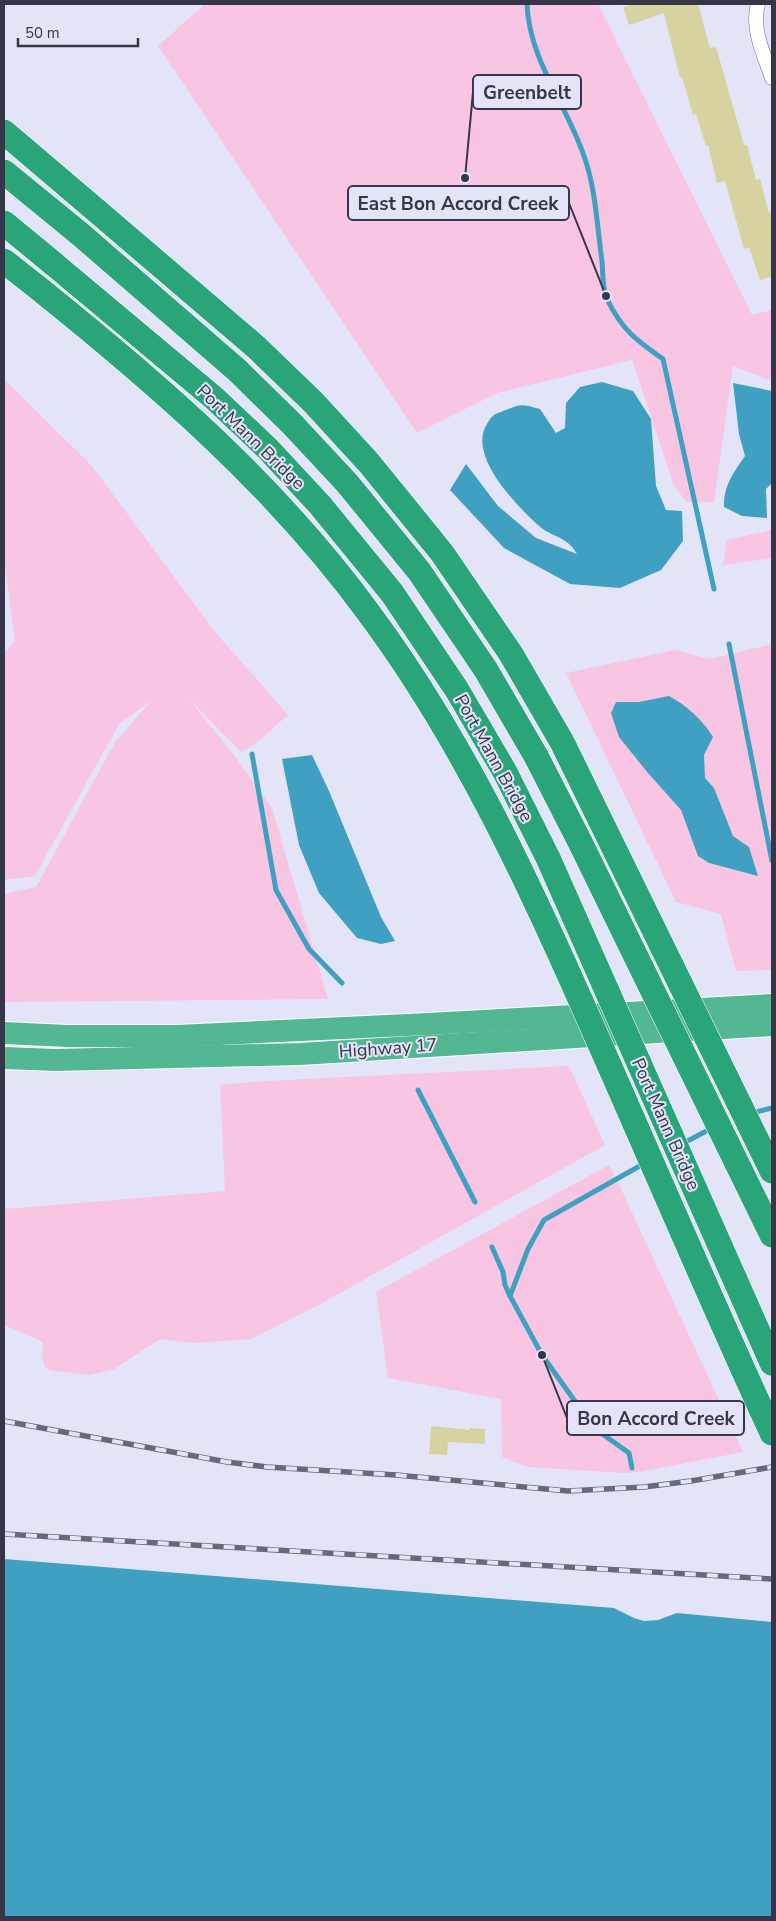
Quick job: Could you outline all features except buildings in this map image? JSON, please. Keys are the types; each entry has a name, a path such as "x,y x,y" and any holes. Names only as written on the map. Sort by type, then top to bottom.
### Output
{"highway":[{"path":"4,132 256,347 313,402 368,463 442,552 511,654 562,742 772,1171"},
{"name":"Port Mann Bridge","path":"4,172 80,234 237,370 292,424 347,483 419,571 486,670 536,756 584,850 772,1235"},
{"name":"Port Mann Bridge","path":"4,223 214,398 268,449 320,506 392,593 457,690 505,772 548,858 772,1363"},
{"path":"4,261 84,325 196,421 247,471 286,512 368,612 432,706 479,786 521,871 568,972 772,1433"},
{"name":"Highway 17","path":"4,1033 67,1036 177,1036 438,1024 772,1005"},
{"name":"Highway 17","path":"4,1058 56,1060 300,1054 772,1025"}],"street":[{"path":"758,4 756,23 772,78"}],"shaded area":[{"path":"205,4 598,4 752,315 772,310 772,381 733,366 714,502 687,502 674,486 632,360 497,393 417,433 158,46"},
{"path":"4,379 92,466 215,632 288,715 256,743 241,752 188,698 237,759 272,808 328,999 4,1002 4,894 36,887 115,742 152,700 119,724 35,876 4,880 4,653 15,641 4,558"},
{"path":"772,530 772,558 723,565 727,540"},
{"path":"772,644 772,970 736,971 721,914 676,902 566,673 675,650 709,659"},
{"path":"569,1066 605,1145 315,1307 251,1339 194,1343 160,1339 113,1370 88,1375 50,1370 45,1367 42,1357 43,1342 4,1325 4,1209 225,1191 220,1085 265,1081"},
{"path":"609,1165 743,1452 625,1473 528,1467 502,1457 501,1399 388,1378 376,1292"}],"water":[{"path":"602,382 633,391 651,419 656,486 666,510 682,511 683,541 661,570 620,588 570,584 504,548 450,490 466,464 498,506 536,538 577,554 564,540 538,525 507,492 497,479 483,450 483,436 492,416 520,405 540,409 556,433 565,428 566,403 580,387"},
{"path":"733,383 772,391 772,483 766,489 767,518 742,516 724,507 727,487 745,456 739,434"},
{"path":"669,696 694,714 713,737 704,755 705,778 714,788 733,836 749,847 758,876 709,863 698,856 681,810 619,737 611,713 616,702 639,702"},
{"path":"312,755 329,791 381,917 395,941 381,944 357,938 319,893 299,845 282,759"},
{"path":"4,1559 614,1608 644,1621 658,1620 677,1613 772,1622 772,1917 4,1917"}],"waterway":[{"path":"527,4 529,25 541,63 577,137 588,169 596,208 605,295 618,319 630,334 663,359 714,589"},
{"path":"729,644 772,861"},
{"path":"252,754 276,890 309,949 342,983"},
{"path":"418,1090 475,1202"},
{"path":"752,1113 772,1108"},
{"path":"682,1144 712,1128"},
{"path":"632,1468 629,1453 594,1428 542,1355 510,1296 528,1249 544,1220 645,1163"},
{"path":"492,1247 503,1272 505,1285 510,1296"}],"railway":[{"path":"4,1421 227,1462 267,1467 396,1475 568,1491 644,1487 772,1467"},
{"path":"4,1534 772,1579"}],"place":[{"name":"Greenbelt","path":"465,178"},
{"name":"East Bon Accord Creek","path":"606,296"},
{"name":"Bon Accord Creek","path":"542,1355"}]}
